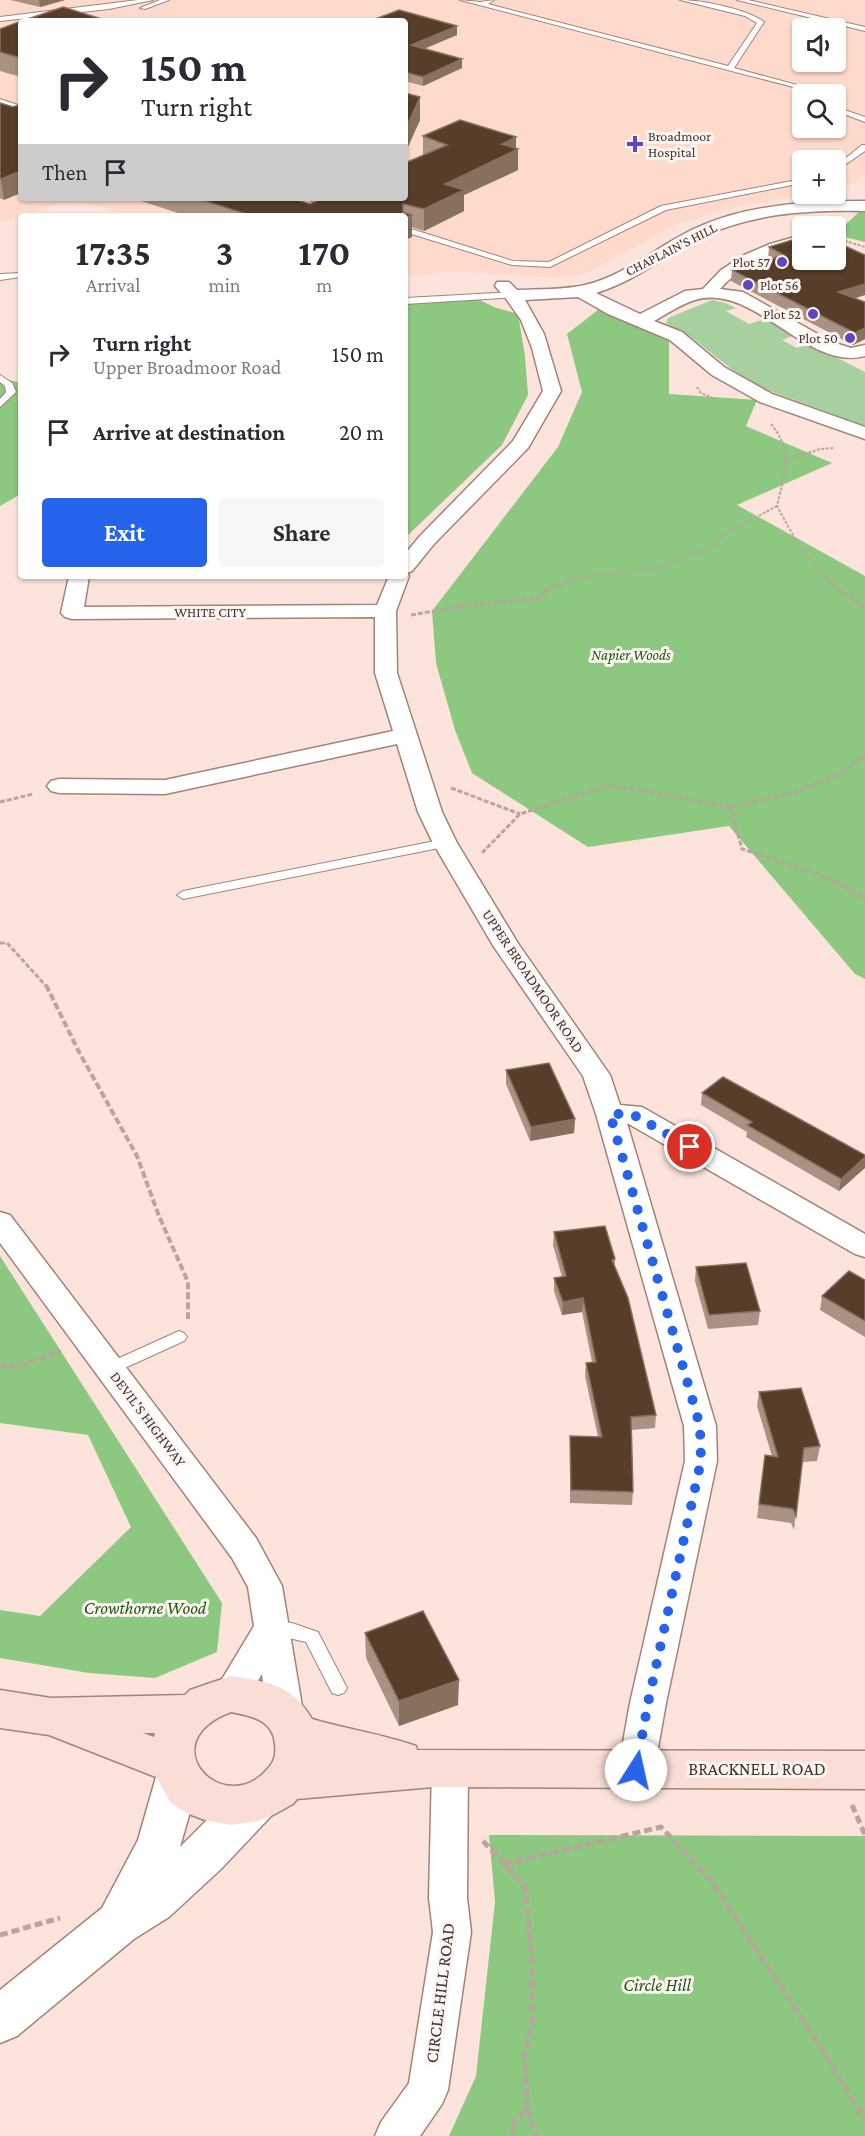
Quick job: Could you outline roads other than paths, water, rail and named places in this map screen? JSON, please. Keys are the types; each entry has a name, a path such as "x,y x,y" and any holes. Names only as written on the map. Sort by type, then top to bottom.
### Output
{"main road":[{"path":"231,1694 251,1695 270,1701 291,1722 299,1749 295,1765 271,1791 232,1805 210,1802 192,1792 176,1771 172,1746 177,1729 189,1713 215,1698 231,1694"},
{"path":"0,1709 51,1717 189,1713"},
{"path":"51,1717 176,1771"},
{"name":"BRACKNELL ROAD","path":"291,1722 351,1750 444,1780"},
{"name":"BRACKNELL ROAD","path":"271,1791 636,1770 857,1784"}],"street":[{"name":"CHAPLAIN'S HILL","path":"508,290 580,291 610,281 700,232 723,223 814,207 865,206"},
{"path":"708,293 733,268 770,248 792,242"},
{"path":"408,563 427,540 521,444 552,391 544,354 523,309 508,290"},
{"path":"580,291 614,310 676,336 718,371 766,398 865,433"},
{"path":"642,320 691,295 708,293 737,296 826,346 860,356"},
{"name":"WHITE CITY","path":"78,579 72,613 385,616"},
{"name":"UPPER BROADMOOR ROAD","path":"398,579 385,616 386,673 430,812 445,843 507,947 596,1075 610,1114 700,1426 701,1461 648,1703 636,1770"},
{"path":"59,786 165,787 405,735"},
{"path":"610,1114 632,1114 865,1247"},
{"name":"DEVIL'S HIGHWAY","path":"0,1222 244,1548 266,1586 271,1628 291,1722"},
{"path":"231,1694 271,1628"},
{"path":"117,1924 142,1882 159,1844 176,1771"},
{"name":"CIRCLE HILL ROAD","path":"395,2136 428,2090 452,1932 448,1898 444,1780"},
{"path":"0,2020 117,1924 153,1902 271,1791"}],"lane":[{"path":"0,19 150,0"},
{"path":"58,18 142,9 166,0"},
{"path":"464,0 792,85"},
{"path":"481,4 491,0"},
{"path":"683,0 747,15 761,22 729,68"},
{"path":"740,0 865,29"},
{"path":"0,24 18,22"},
{"path":"0,101 18,107"},
{"path":"846,113 865,120"},
{"path":"846,161 865,147"},
{"path":"408,230 512,263 550,265 664,208 792,183"},
{"path":"316,201 354,213"},
{"path":"0,277 18,275"},
{"path":"408,301 508,290"},
{"path":"0,378 9,385 11,393 0,405"},
{"path":"183,895 445,843"},
{"path":"111,1368 179,1337"},
{"path":"271,1628 292,1630 312,1637 338,1688"}],"place":[{"name":"Broadmoor Hospital","path":"635,144"},
{"name":"Plot 57","path":"782,262"},
{"name":"Plot 56","path":"748,285"},
{"name":"Plot 52","path":"813,314"},
{"name":"Plot 50","path":"850,338"}],"park label":[{"name":"Napier Woods","path":"631,655"},
{"name":"Crowthorne Wood","path":"145,1608"},
{"name":"Circle Hill","path":"657,1985"}]}
